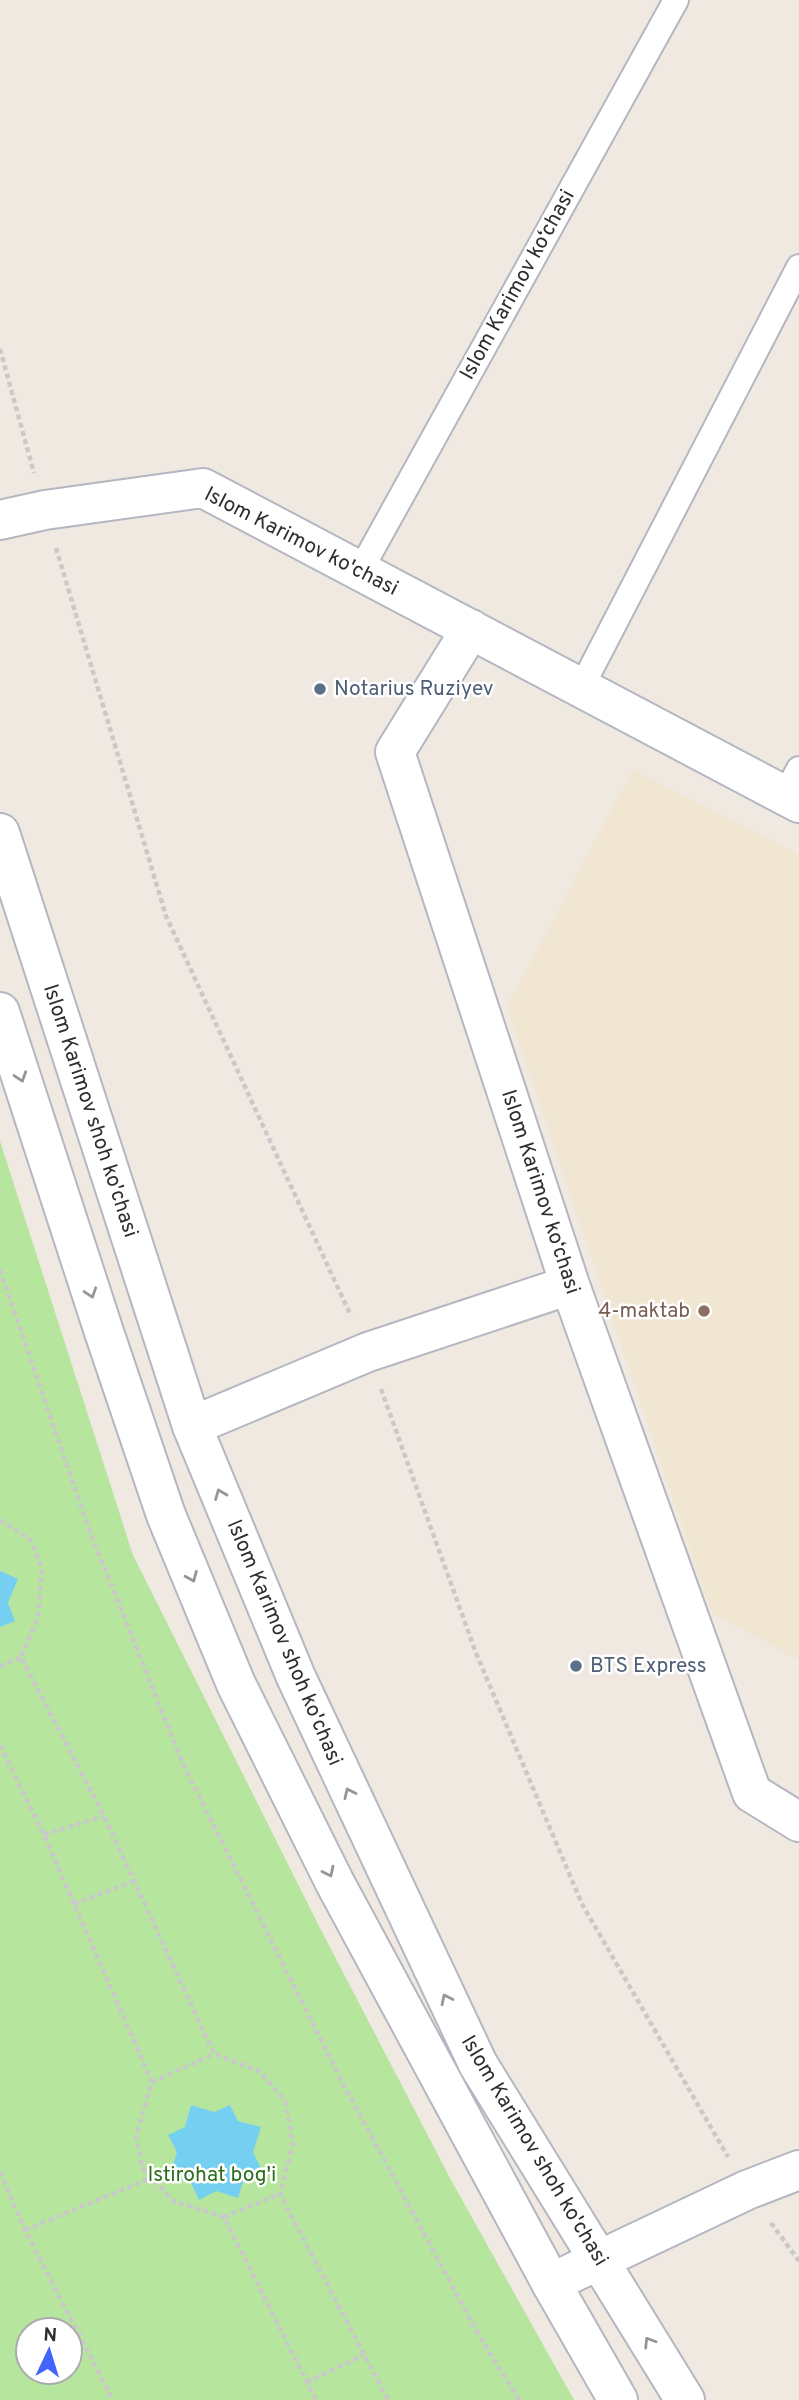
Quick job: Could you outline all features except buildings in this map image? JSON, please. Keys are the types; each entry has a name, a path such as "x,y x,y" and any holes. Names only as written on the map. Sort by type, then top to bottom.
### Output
{"main road":[{"name":"Islom Karimov ko'chasi","path":"0,520 45,510 203,488 581,688 794,789"},
{"name":"Islom Karimov ko‘chasi","path":"471,629 395,752 570,1284 752,1793 799,1822"},
{"name":"Islom Karimov shoh ko'chasi","path":"0,833 192,1426 296,1676 478,2064 685,2400"},
{"name":"Islom Karimov shoh ko'chasi","path":"0,1012 166,1515 236,1684 335,1883 551,2283 618,2400"},
{"path":"192,1426 368,1352 570,1284"},
{"path":"551,2283 747,2190 799,2170"}],"lane":[{"name":"Islom Karimov ko‘chasi","path":"360,571 676,0"},
{"path":"581,688 799,267"}],"path":[{"path":"0,1270 90,1532 183,1764 339,2076 477,2332 519,2400"},
{"path":"0,1520 31,1540 42,1570 38,1617 20,1657 0,1666"},
{"path":"20,1657 104,1816 214,2054 259,2071 285,2099 293,2144 280,2194 388,2400"},
{"path":"0,1745 44,1835 152,2082 136,2136 142,2168 173,2201 224,2217 280,2194"},
{"path":"44,1835 104,1816"},
{"path":"74,1904 134,1881"},
{"path":"152,2082 214,2054"},
{"path":"0,2172 25,2231 113,2400"},
{"path":"25,2231 151,2178"},
{"path":"224,2217 316,2400"},
{"path":"307,2382 364,2355"}],"shaded area":[{"name":"4-maktab","path":"633,769 799,855 799,1660 712,1614 507,1007"}],"green space":[{"name":"Istirohat bog'i","path":"0,1141 133,1555 320,1928 451,2180 574,2400 0,2400"}],"water":[{"path":"0,1571 18,1579 8,1603 15,1621 0,1627"},
{"path":"191,2105 214,2112 230,2105 238,2121 261,2127 253,2152 262,2170 244,2178 238,2198 216,2191 199,2200 191,2183 169,2176 177,2152 168,2135 185,2127"}],"place":[{"name":"Notarius Ruziyev","path":"320,689"},
{"name":"4-maktab","path":"704,1311"},
{"name":"BTS Express","path":"576,1666"}]}
